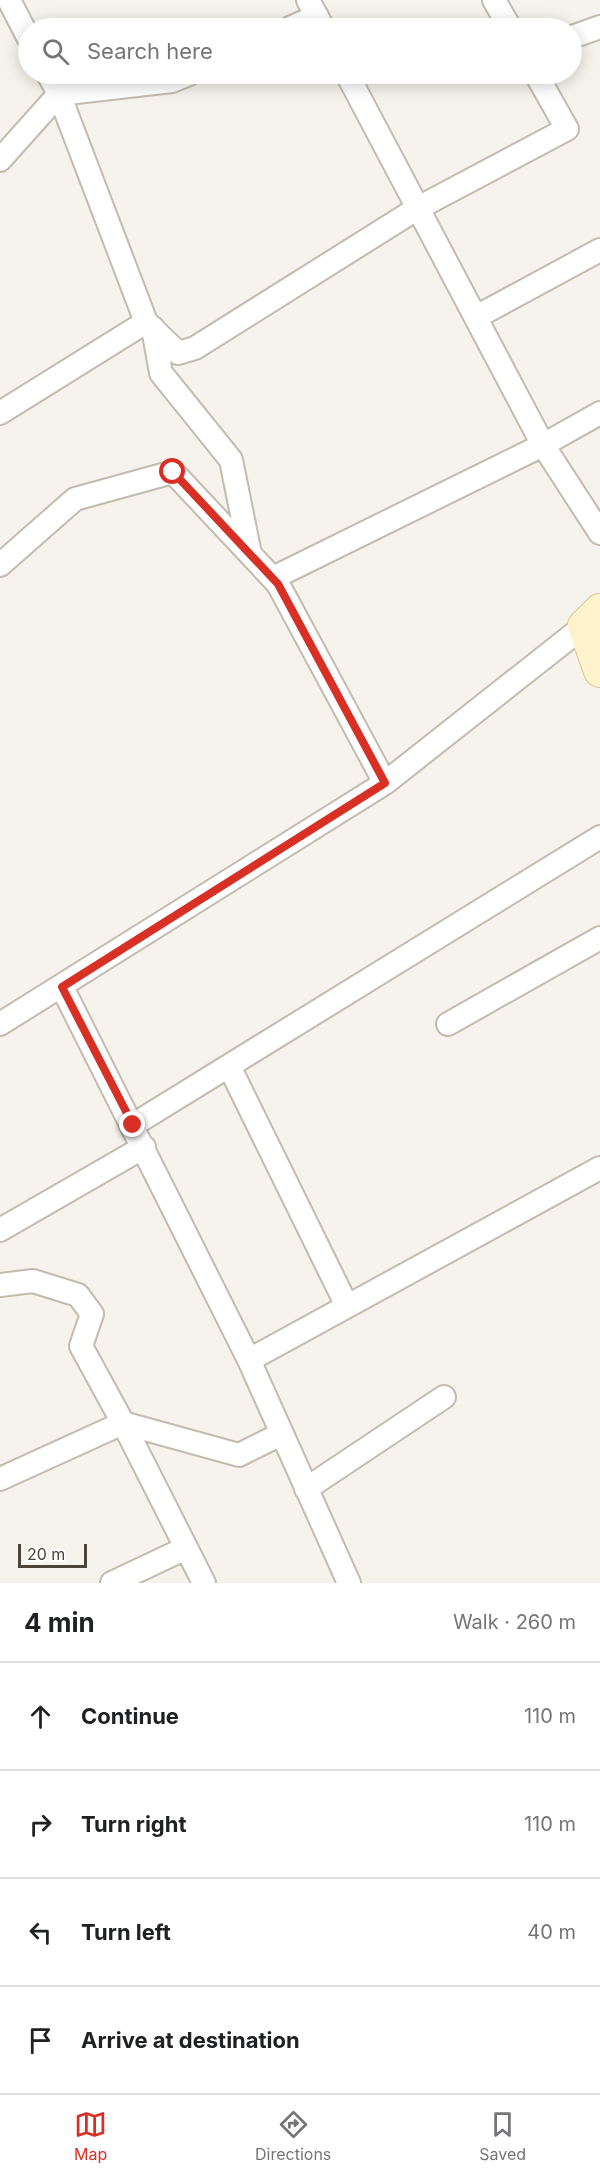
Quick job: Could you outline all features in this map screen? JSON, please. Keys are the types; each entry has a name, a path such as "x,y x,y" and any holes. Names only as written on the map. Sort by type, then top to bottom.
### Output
{"main road":[{"path":"592,618 600,671"}],"street":[{"path":"9,0 18,18"},
{"path":"494,0 504,18"},
{"path":"582,33 600,27"},
{"path":"54,84 149,325 160,373 231,460 250,554"},
{"path":"0,160 59,94 146,84"},
{"path":"352,84 543,445 600,533"},
{"path":"149,325 178,353 195,348 418,208 567,129 542,84"},
{"path":"476,317 600,250"},
{"path":"0,413 149,325"},
{"path":"273,578 543,445 600,413"},
{"path":"0,565 75,500 173,472 278,584 385,783"},
{"path":"0,1024 385,783 592,618"},
{"path":"133,1125 600,837"},
{"path":"448,1024 600,938"},
{"path":"62,987 249,1360 349,1583"},
{"path":"229,1066 347,1306"},
{"path":"0,1230 144,1147"},
{"path":"249,1360 600,1168"},
{"path":"0,1285 33,1281 78,1295 92,1314 81,1346 123,1423 204,1583"},
{"path":"306,1489 444,1397"},
{"path":"0,1479 123,1423 239,1455 281,1434"},
{"path":"112,1583 186,1548"}],"route":[{"path":"133,1125 62,987 385,783 278,584 173,472"}]}
